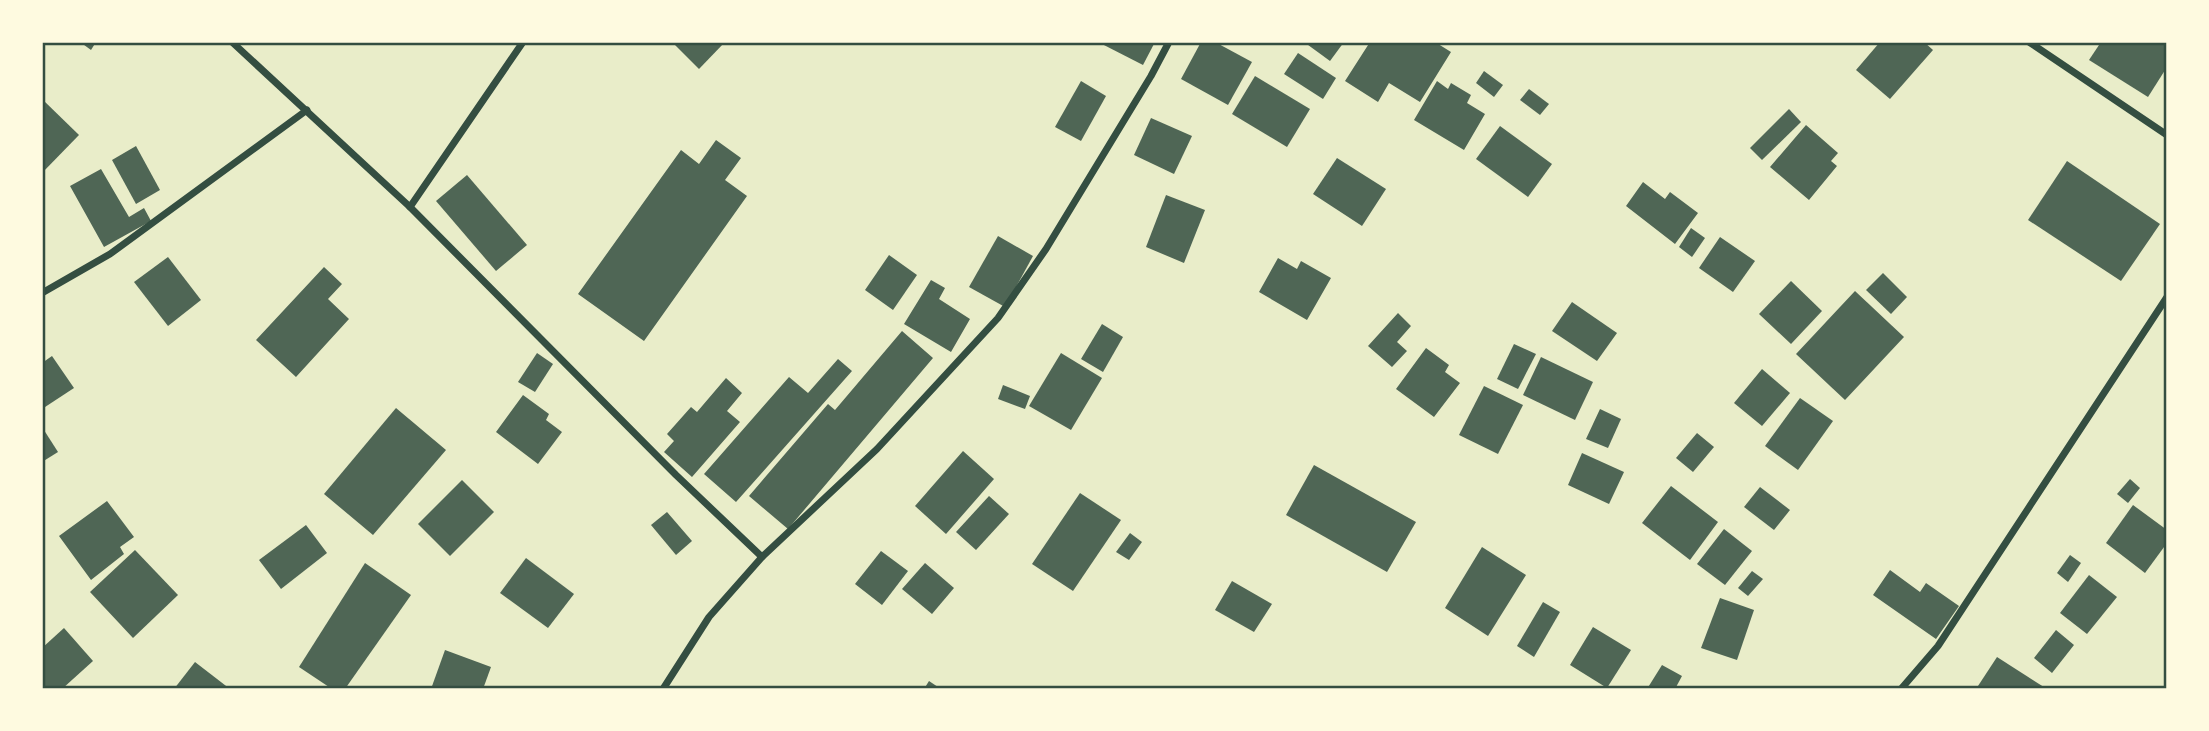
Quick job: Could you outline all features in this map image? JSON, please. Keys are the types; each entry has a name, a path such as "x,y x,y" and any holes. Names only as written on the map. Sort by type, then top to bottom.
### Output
{"street":[{"path":"232,42 410,207 676,475 762,557"},
{"path":"410,207 523,42"},
{"path":"663,689 709,617 762,557 877,449 998,318 1046,249 1168,42"},
{"path":"2029,42 2167,135"},
{"path":"42,293 110,254 307,110"},
{"path":"1901,689 1938,646 2167,297"}],"building":[{"path":"80,42 96,42 91,50"},
{"path":"672,42 725,42 699,69"},
{"path":"1098,42 1155,42 1143,65"},
{"path":"1201,42 1215,42 1252,62 1228,105 1181,79"},
{"path":"1304,42 1344,42 1330,61"},
{"path":"1370,42 1435,42 1451,52 1420,102 1389,83 1378,102 1345,81"},
{"path":"1880,42 1924,42 1933,50 1890,99 1856,70"},
{"path":"2101,42 2167,42 2167,67 2148,97 2089,60"},
{"path":"1298,53 1336,78 1323,99 1284,74"},
{"path":"1484,71 1503,85 1494,97 1476,83"},
{"path":"1255,76 1310,109 1287,147 1232,114"},
{"path":"1081,81 1106,96 1081,141 1055,127"},
{"path":"1437,81 1448,89 1451,83 1471,95 1467,103 1485,114 1464,150 1414,120"},
{"path":"1529,89 1549,104 1540,115 1520,100"},
{"path":"42,99 79,135 42,173"},
{"path":"1789,109 1801,122 1762,160 1750,148"},
{"path":"1151,118 1192,136 1174,174 1134,155"},
{"path":"1806,125 1838,153 1831,161 1837,166 1809,200 1770,167"},
{"path":"1500,126 1552,164 1528,197 1476,159"},
{"path":"716,140 741,158 725,180 747,196 644,341 578,294 681,150 699,164"},
{"path":"136,146 160,190 136,204 112,160"},
{"path":"1337,158 1386,189 1362,226 1313,194"},
{"path":"2067,161 2160,224 2121,281 2028,220"},
{"path":"101,169 129,217 144,208 151,221 104,247 70,186"},
{"path":"467,175 527,245 496,271 436,201"},
{"path":"1643,182 1665,199 1670,192 1698,213 1675,244 1626,206"},
{"path":"1166,195 1205,210 1184,263 1146,247"},
{"path":"1691,228 1705,238 1692,257 1679,247"},
{"path":"998,236 1033,256 1005,307 969,287"},
{"path":"1720,237 1755,261 1733,292 1699,268"},
{"path":"889,255 917,275 893,310 865,290"},
{"path":"168,257 201,300 168,326 134,282"},
{"path":"1278,258 1297,269 1301,261 1331,278 1307,320 1259,292"},
{"path":"324,267 342,284 328,299 349,319 296,377 256,340"},
{"path":"1883,273 1907,297 1891,314 1866,290"},
{"path":"931,280 945,288 939,299 970,319 951,352 904,324"},
{"path":"1791,281 1822,311 1791,344 1759,314"},
{"path":"1855,291 1904,337 1845,400 1796,354"},
{"path":"1572,302 1617,333 1597,361 1552,331"},
{"path":"1398,313 1411,326 1397,342 1407,351 1392,367 1368,346"},
{"path":"1102,324 1123,337 1103,372 1081,359"},
{"path":"902,331 933,358 788,529 749,496 828,404 835,410"},
{"path":"1514,344 1536,354 1518,389 1497,379"},
{"path":"1426,348 1449,365 1445,372 1460,383 1434,417 1396,389"},
{"path":"537,353 553,364 535,392 518,382"},
{"path":"1061,353 1102,378 1071,430 1029,406"},
{"path":"52,356 74,388 42,409 42,363"},
{"path":"1541,357 1593,382 1575,420 1523,395"},
{"path":"838,359 852,371 736,502 704,474 789,377 808,393"},
{"path":"1762,369 1790,393 1762,426 1734,403"},
{"path":"726,378 742,393 727,411 740,422 692,477 664,452 674,441 667,434 691,407 697,412"},
{"path":"1003,385 1030,396 1025,409 998,399"},
{"path":"1484,386 1523,405 1498,454 1459,435"},
{"path":"523,395 549,414 546,420 562,432 538,464 496,432"},
{"path":"1800,398 1833,421 1798,470 1765,446"},
{"path":"396,408 446,450 373,535 324,494"},
{"path":"1600,409 1621,419 1608,448 1586,439"},
{"path":"42,427 58,452 42,462"},
{"path":"1697,433 1714,447 1693,472 1676,458"},
{"path":"963,451 994,479 946,534 915,506"},
{"path":"1582,453 1624,472 1609,504 1568,485"},
{"path":"1314,465 1416,522 1387,572 1286,515"},
{"path":"2130,479 2140,488 2128,503 2117,494"},
{"path":"462,480 494,512 450,556 418,524"},
{"path":"1671,486 1718,522 1690,560 1642,523"},
{"path":"1760,487 1790,510 1774,530 1744,507"},
{"path":"1080,493 1121,520 1073,591 1032,564"},
{"path":"989,496 1009,514 976,550 956,532"},
{"path":"107,501 134,537 120,547 124,554 91,580 59,536"},
{"path":"2133,505 2167,530 2167,543 2145,573 2106,543"},
{"path":"667,512 692,541 676,555 651,525"},
{"path":"306,525 327,553 281,589 259,560"},
{"path":"1724,529 1752,551 1725,585 1697,564"},
{"path":"1130,533 1142,542 1129,560 1116,552"},
{"path":"1482,547 1526,575 1488,636 1445,608"},
{"path":"135,550 178,595 133,638 90,592"},
{"path":"881,551 908,571 882,605 855,584"},
{"path":"2070,555 2081,563 2068,582 2057,573"},
{"path":"526,558 574,594 548,628 500,593"},
{"path":"365,563 411,595 345,689 332,689 299,667"},
{"path":"925,563 954,588 932,614 902,589"},
{"path":"1890,570 1920,592 1926,583 1959,606 1936,639 1873,595"},
{"path":"1752,571 1763,579 1748,596 1738,588"},
{"path":"2089,575 2117,597 2087,634 2060,613"},
{"path":"1232,581 1272,604 1254,632 1215,610"},
{"path":"1720,598 1754,610 1737,660 1701,648"},
{"path":"1543,602 1560,612 1534,657 1517,646"},
{"path":"1593,627 1631,650 1607,688 1570,665"},
{"path":"64,628 93,661 62,689 42,689 42,648"},
{"path":"2056,630 2074,645 2052,673 2034,658"},
{"path":"445,650 491,667 483,689 431,689"},
{"path":"1997,657 2047,689 1976,689"},
{"path":"195,662 230,689 174,689"},
{"path":"1662,665 1682,676 1675,689 1647,689"},
{"path":"929,681 941,689 924,689"}]}
